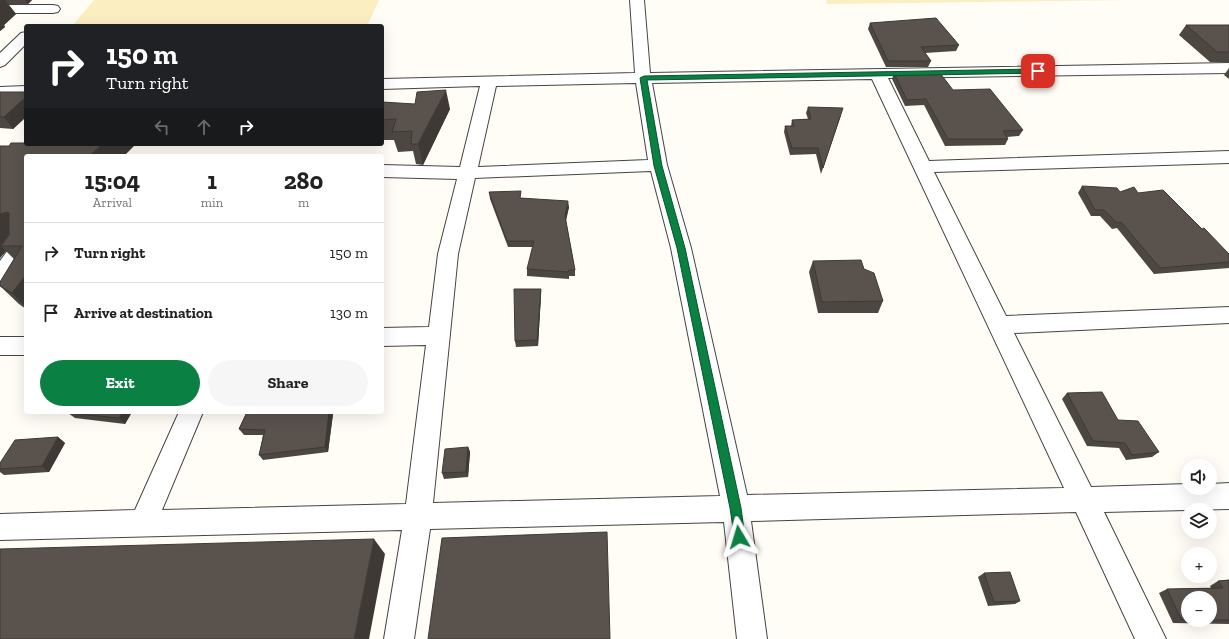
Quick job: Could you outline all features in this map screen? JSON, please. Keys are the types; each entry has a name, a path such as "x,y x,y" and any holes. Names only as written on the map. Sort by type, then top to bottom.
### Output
{"street":[{"path":"637,0 644,78 658,166 681,248 736,508 752,639"},
{"path":"0,9 58,4"},
{"path":"40,22 58,4"},
{"path":"0,62 24,38"},
{"path":"384,84 1229,68"},
{"path":"878,74 1151,639"},
{"path":"399,639 418,516 448,254 489,82"},
{"path":"0,92 24,91"},
{"path":"923,167 1229,157"},
{"path":"384,171 467,173 658,166"},
{"path":"0,276 24,243"},
{"path":"999,325 1229,315"},
{"path":"384,337 439,336"},
{"path":"0,346 24,346"},
{"path":"144,523 190,414"},
{"path":"0,527 1229,496"}],"sand":[{"path":"94,0 379,0 368,24 74,24"},
{"path":"826,0 1133,0 827,4"}],"building":[{"path":"936,18 959,45 921,47 931,61 888,61 870,23"},
{"path":"1186,25 1229,25 1229,52 1217,52"},
{"path":"894,73 940,73 953,90 990,89 1023,130 1003,131 1008,139 948,139 926,99 907,100"},
{"path":"446,90 418,144 411,144 412,131 392,132 396,119 384,120 384,102 415,104 417,92"},
{"path":"0,92 24,92 24,99 4,117 0,117"},
{"path":"808,107 843,108 823,168 818,148 792,148 785,126 794,126 792,120 811,119"},
{"path":"11,143 24,143 24,146 100,146 91,154 24,154 24,278 12,293 0,286 0,282 22,246 1,246 9,235 9,213 7,212 0,214 0,146 9,146"},
{"path":"1082,186 1117,188 1120,192 1134,187 1138,193 1163,190 1202,229 1204,228 1229,254 1229,262 1160,268 1121,222 1117,223 1104,210 1095,210"},
{"path":"521,191 520,198 568,201 565,216 575,270 569,270 568,272 527,269 534,241 507,241 489,192"},
{"path":"861,260 864,269 874,273 883,301 822,302 813,261"},
{"path":"514,289 541,289 537,340 515,341"},
{"path":"1102,392 1118,420 1138,421 1159,452 1132,455 1125,443 1093,441 1067,393"},
{"path":"78,414 122,414 119,418"},
{"path":"246,414 329,414 325,447 259,455 265,430 239,429"},
{"path":"58,437 42,466 0,469 0,463 15,440"},
{"path":"468,447 466,472 442,473 445,449"},
{"path":"607,532 610,639 428,639 442,538"},
{"path":"374,539 354,639 0,639 0,549"},
{"path":"1010,572 1020,601 994,602 984,573"},
{"path":"1229,580 1229,620 1217,620 1217,591 1181,591 1181,619 1167,589 1223,588 1218,581"}],"route":[{"path":"739,537 736,508 681,248 658,166 644,78 1038,71"}]}
